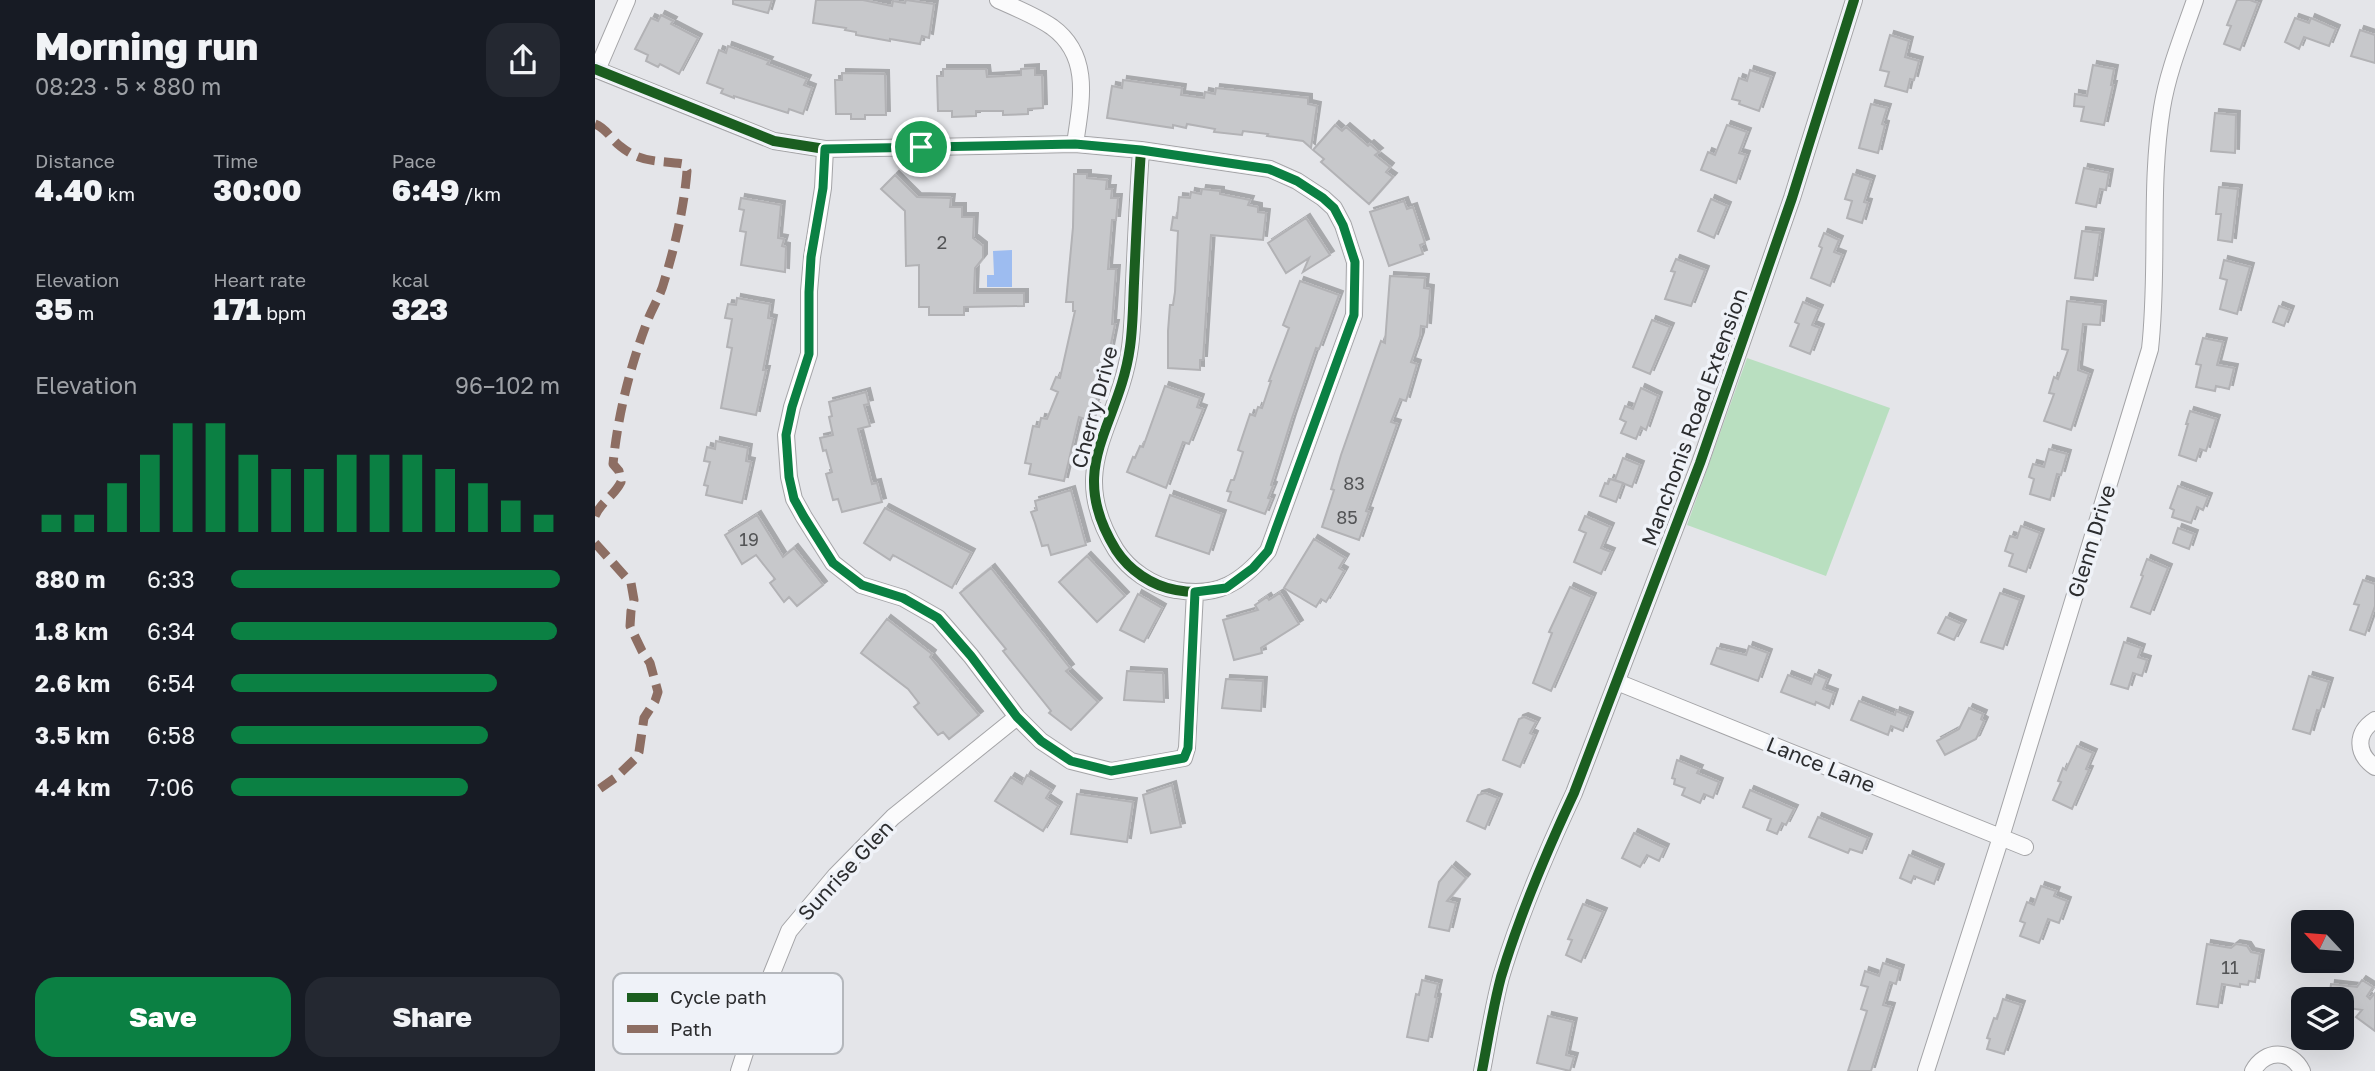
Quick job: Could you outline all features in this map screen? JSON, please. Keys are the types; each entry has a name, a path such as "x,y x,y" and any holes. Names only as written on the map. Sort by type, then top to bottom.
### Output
{"street":[{"path":"596,70 627,0"},
{"path":"998,0 1053,28 1073,50 1081,71 1082,86 1075,144"},
{"name":"Manchonis Road Extension","path":"1482,1071 1500,979 1529,895 1574,793 1700,463 1790,203 1854,0"},
{"name":"Glenn Drive","path":"1926,1071 2001,837 2150,349 2162,107 2195,0"},
{"name":"Cherry Drive","path":"596,70 775,141 825,149 1075,144 1141,150 1255,166 1297,181 1334,208 1343,225 1355,262 1354,315 1268,551 1253,568 1226,588 1195,592 1173,590 1147,579 1124,563 1105,533 1096,509 1093,489 1103,432 1122,387 1130,346 1141,150"},
{"path":"825,149 823,188 811,257 809,354 792,407 786,435 786,458 794,499 833,563 862,585 903,598 938,618 1017,717 1041,741 1071,761 1111,771 1184,758 1188,748 1195,592"},
{"name":"Lance Lane","path":"1617,682 2025,847"},
{"name":"Sunrise Glen","path":"772,973 789,931 836,876 893,817 1017,717"},
{"path":"2375,720 2367,725 2360,740 2363,756 2375,767"},
{"name":"Sunrise Glen","path":"739,1071 745,1054"},
{"path":"2253,1071 2265,1057 2282,1054 2297,1062 2302,1071"}],"green space":[{"path":"1747,358 1890,408 1826,576 1687,525"}],"water":[{"path":"1012,250 1012,287 987,287 987,275 994,275 993,251"}],"building":[{"path":"733,0 772,0 768,13 733,4"},
{"path":"816,0 863,0 892,6 893,1 905,3 906,0 934,4 929,38 922,36 920,44 890,41 856,35 856,32 845,30 846,28 813,23"},
{"path":"2237,0 2258,3 2240,50 2224,44 2231,26 2227,25"},
{"path":"661,15 673,21 671,24 698,38 679,74 660,64 658,67 646,61 648,55 635,49 651,18 658,21"},
{"path":"2295,18 2309,23 2311,18 2336,29 2329,46 2304,37 2299,49 2285,42"},
{"path":"2360,30 2375,35 2375,63 2351,56"},
{"path":"1890,35 1909,41 1905,57 1919,61 1914,80 1910,79 1907,92 1885,86 1889,72 1880,70"},
{"path":"728,46 807,79 804,85 812,88 803,114 789,109 788,113 734,98 721,93 723,89 707,83 719,50 726,53"},
{"path":"2093,65 2114,69 2104,125 2081,121 2084,107 2074,106 2075,94 2087,96"},
{"path":"1035,68 1035,75 1042,75 1043,108 1028,109 1028,114 1003,115 1003,111 976,111 976,116 952,117 952,111 938,111 937,76 943,76 943,69 986,69 987,77 1021,75 1021,69"},
{"path":"1750,70 1771,77 1759,111 1732,99 1739,78 1747,81"},
{"path":"842,73 885,74 886,115 865,115 865,119 851,119 851,114 836,114 835,80 842,80"},
{"path":"1123,80 1182,88 1181,95 1204,98 1205,92 1215,94 1216,88 1308,98 1308,104 1317,106 1311,148 1303,141 1267,136 1268,134 1243,131 1242,135 1214,132 1215,129 1187,124 1186,128 1173,125 1173,128 1107,118 1112,86 1122,88"},
{"path":"1871,104 1887,108 1878,153 1859,148"},
{"path":"2215,113 2236,115 2235,153 2211,151"},
{"path":"1335,125 1342,131 1346,127 1368,146 1370,144 1379,152 1375,155 1390,167 1386,172 1393,177 1369,204 1321,162 1324,159 1313,150"},
{"path":"1727,125 1747,132 1739,153 1746,155 1736,183 1701,170 1708,152 1715,155"},
{"path":"2084,168 2109,173 2106,190 2100,189 2096,207 2076,203"},
{"path":"1074,174 1087,174 1087,178 1107,180 1106,189 1112,189 1111,198 1118,198 1116,220 1112,220 1108,269 1116,269 1112,324 1115,324 1103,383 1094,406 1096,407 1091,421 1079,417 1064,481 1029,474 1031,464 1025,463 1033,426 1039,427 1041,418 1047,419 1058,392 1051,389 1056,377 1060,378 1075,311 1073,302 1066,302 1073,227"},
{"path":"1853,174 1871,180 1864,202 1868,203 1862,223 1847,218 1852,201 1845,199"},
{"path":"895,175 917,197 951,198 950,207 962,207 962,217 974,217 973,238 983,246 983,258 975,268 974,293 1024,293 1024,306 964,307 964,315 929,315 929,307 919,307 919,265 906,266 905,211 881,189"},
{"path":"2219,187 2238,189 2232,242 2218,240 2221,214 2216,214"},
{"path":"1202,189 1250,200 1248,205 1258,207 1258,212 1266,213 1263,240 1211,235 1203,360 1200,360 1200,370 1168,368 1168,331 1170,305 1173,305 1175,292 1178,231 1171,230 1173,217 1177,218 1179,197 1190,198 1191,192 1201,194"},
{"path":"741,198 781,205 778,238 784,239 782,246 786,247 785,272 741,265 746,232 740,231 744,210 739,209"},
{"path":"1711,199 1727,206 1714,238 1698,231"},
{"path":"1404,201 1407,209 1413,207 1425,243 1420,245 1423,254 1389,266 1370,212"},
{"path":"1306,218 1330,255 1303,272 1309,258 1286,273 1268,243"},
{"path":"2082,231 2100,233 2093,280 2075,278"},
{"path":"1824,233 1839,240 1834,252 1842,255 1830,286 1811,278 1822,248 1819,246"},
{"path":"1676,259 1705,270 1691,306 1665,299 1675,272 1671,271"},
{"path":"2224,260 2250,267 2237,314 2220,309 2227,280 2220,278"},
{"path":"1390,276 1425,278 1424,288 1430,289 1427,327 1421,326 1411,362 1417,364 1406,401 1400,399 1391,422 1397,424 1366,511 1369,512 1359,540 1322,527 1334,490 1331,489 1341,455 1381,341 1385,343"},
{"path":"1300,281 1339,295 1319,349 1316,348 1292,418 1265,514 1228,501 1231,492 1227,491 1231,480 1234,480 1243,452 1238,450 1250,414 1255,416 1258,407 1262,408 1289,328 1283,325"},
{"path":"737,298 770,304 768,318 773,319 756,415 721,408 732,348 727,347 732,319 725,318 728,304 736,305"},
{"path":"2067,301 2102,305 2100,325 2083,324 2078,370 2089,374 2071,430 2044,421 2054,394 2049,393 2054,377 2058,379 2068,350 2062,349"},
{"path":"1803,302 1819,309 1812,325 1820,328 1810,354 1790,346 1799,324 1795,322"},
{"path":"2279,306 2290,310 2284,326 2273,322"},
{"path":"1652,320 1670,327 1650,374 1633,367"},
{"path":"2203,338 2223,342 2217,365 2234,368 2229,389 2216,386 2215,391 2196,387 2201,365 2196,364"},
{"path":"1165,386 1200,398 1197,407 1203,409 1189,444 1183,442 1166,488 1127,472 1140,446 1143,447"},
{"path":"1641,388 1658,396 1646,430 1641,427 1636,439 1621,433 1626,422 1620,419 1625,406 1633,409"},
{"path":"866,392 869,404 864,405 870,426 858,429 872,484 877,483 882,502 842,512 838,499 833,500 826,474 832,472 820,438 833,435 829,402"},
{"path":"2190,411 2216,419 2206,451 2200,449 2196,461 2179,455"},
{"path":"716,441 748,448 746,461 751,462 742,503 706,495 708,486 704,485 710,462 704,461 707,447 715,449"},
{"path":"2049,449 2067,454 2061,475 2057,474 2050,500 2030,494 2034,479 2029,477 2033,464 2044,467"},
{"path":"1623,458 1640,465 1632,487 1615,480"},
{"path":"1610,479 1623,483 1616,502 1600,496 1605,483 1608,484"},
{"path":"2178,486 2208,497 2203,510 2197,507 2191,523 2172,517 2174,510 2170,508"},
{"path":"1071,490 1086,545 1051,555 1048,545 1042,546 1031,512 1037,510 1035,501"},
{"path":"1170,495 1222,514 1209,554 1156,536"},
{"path":"885,508 971,553 952,588 893,555 890,560 864,543"},
{"path":"757,515 783,557 794,548 823,585 797,606 789,597 784,602 770,583 775,579 756,555 742,564 725,535"},
{"path":"1585,516 1610,527 1601,548 1611,552 1601,574 1574,562 1586,533 1579,530"},
{"path":"2021,526 2040,533 2026,572 2009,566 2013,554 2005,551 2010,536 2017,538"},
{"path":"2178,528 2194,534 2189,549 2173,543"},
{"path":"1314,539 1345,558 1339,568 1344,571 1332,592 1326,602 1321,599 1316,607 1284,588"},
{"path":"1087,556 1125,596 1097,622 1059,582"},
{"path":"2147,559 2168,568 2150,614 2131,607"},
{"path":"991,568 1070,668 1066,671 1098,702 1071,730 1049,713 1051,711 1003,651 1006,649 960,593"},
{"path":"2363,580 2375,584 2375,606 2365,635 2350,630 2359,605 2354,604"},
{"path":"1570,587 1592,597 1551,691 1533,683 1552,633 1549,632"},
{"path":"1280,593 1299,624 1261,648 1262,653 1234,660 1223,620 1258,610 1255,605"},
{"path":"2000,593 2020,600 2003,649 1981,642"},
{"path":"1138,594 1162,608 1144,642 1120,630"},
{"path":"1946,617 1962,624 1954,640 1938,633"},
{"path":"887,619 932,654 930,657 979,715 949,739 943,732 938,735 914,707 919,703 908,689 861,653"},
{"path":"2124,642 2141,648 2138,657 2147,660 2142,676 2133,673 2128,689 2111,684"},
{"path":"1749,646 1768,653 1758,681 1711,664 1717,648 1746,655"},
{"path":"1127,671 1163,673 1164,702 1124,700"},
{"path":"1815,674 1827,679 1823,689 1834,693 1829,708 1781,692 1788,675 1811,684"},
{"path":"2309,676 2329,682 2310,734 2293,729"},
{"path":"1226,679 1263,681 1261,711 1222,708"},
{"path":"1859,701 1895,715 1896,711 1909,716 1903,731 1891,726 1888,735 1851,720"},
{"path":"1969,708 1983,714 1981,719 1984,721 1976,739 1945,755 1937,741 1959,729"},
{"path":"1524,717 1536,722 1530,733 1534,735 1520,767 1503,760 1519,719"},
{"path":"2077,746 2093,753 2086,769 2089,770 2072,809 2053,800 2061,782 2058,781 2063,768 2066,770"},
{"path":"1677,760 1699,769 1697,773 1719,782 1713,798 1704,794 1700,803 1682,795 1685,788 1674,784 1675,779 1672,778"},
{"path":"1027,775 1051,790 1046,798 1058,806 1043,831 995,801 1011,777 1022,784"},
{"path":"1172,785 1181,827 1151,833 1143,795"},
{"path":"1750,790 1794,809 1786,825 1782,823 1777,834 1767,830 1771,819 1743,807"},
{"path":"1485,793 1498,798 1485,829 1467,821 1478,795"},
{"path":"1077,794 1133,802 1127,842 1071,834"},
{"path":"1818,817 1868,838 1862,853 1850,849 1848,853 1809,837"},
{"path":"1634,833 1665,848 1659,861 1647,855 1640,867 1622,858"},
{"path":"1909,855 1940,868 1934,884 1914,876 1911,883 1900,878"},
{"path":"1452,866 1466,878 1447,901 1456,903 1449,931 1429,927 1439,882"},
{"path":"2041,886 2056,891 2054,896 2067,901 2059,923 2048,919 2039,943 2020,936 2025,923 2020,921 2027,902 2034,905"},
{"path":"1583,904 1603,912 1581,962 1566,955 1572,940 1568,939"},
{"path":"2207,944 2231,948 2236,944 2247,946 2251,952 2260,954 2255,982 2240,984 2240,987 2222,984 2218,1007 2197,1004"},
{"path":"1883,963 1900,969 1896,984 1890,982 1883,1005 1891,1007 1871,1071 1848,1071 1867,1011 1861,1009 1868,987 1861,985 1865,971 1879,976"},
{"path":"1422,980 1438,984 1428,1041 1407,1037 1416,994 1419,995"},
{"path":"2362,980 2373,987 2367,996 2370,999 2375,993 2375,1031 2356,1017 2362,1010 2354,1009 2354,987 2331,987 2331,984 2357,987"},
{"path":"2003,999 2021,1005 2004,1054 1987,1049 1990,1039 1987,1038"},
{"path":"1548,1016 1573,1022 1566,1055 1574,1057 1570,1071 1537,1063"}],"marked path":[{"path":"595,124 628,152 651,160 683,164 687,171 681,213 668,268 636,352 622,407 613,464 619,471 621,482 595,516"},
{"path":"595,543 631,583 634,600 630,626 650,663 658,692 644,718 639,752 635,759 595,792"}],"cycle path":[{"path":"1482,1071 1498,988 1508,953 1574,793 1700,463 1792,198 1854,0"},
{"path":"595,69 774,141 825,149 1075,144 1141,150 1270,169 1297,181 1323,198 1334,208 1343,225 1355,262 1354,315 1268,551 1239,579 1204,592 1167,588 1134,570 1116,550 1101,520 1095,494 1099,447 1124,376 1130,347 1141,150"}],"route":[{"path":"1075,144 1255,166 1284,174 1310,189 1334,208 1343,225 1355,262 1354,315 1268,551 1253,568 1226,588 1195,592 1188,748 1184,758 1111,771 1071,761 1041,741 1017,717 938,618 903,598 862,585 833,563 794,499 786,458 786,435 809,354 811,257 823,188 825,149 921,147 1075,144"}]}
